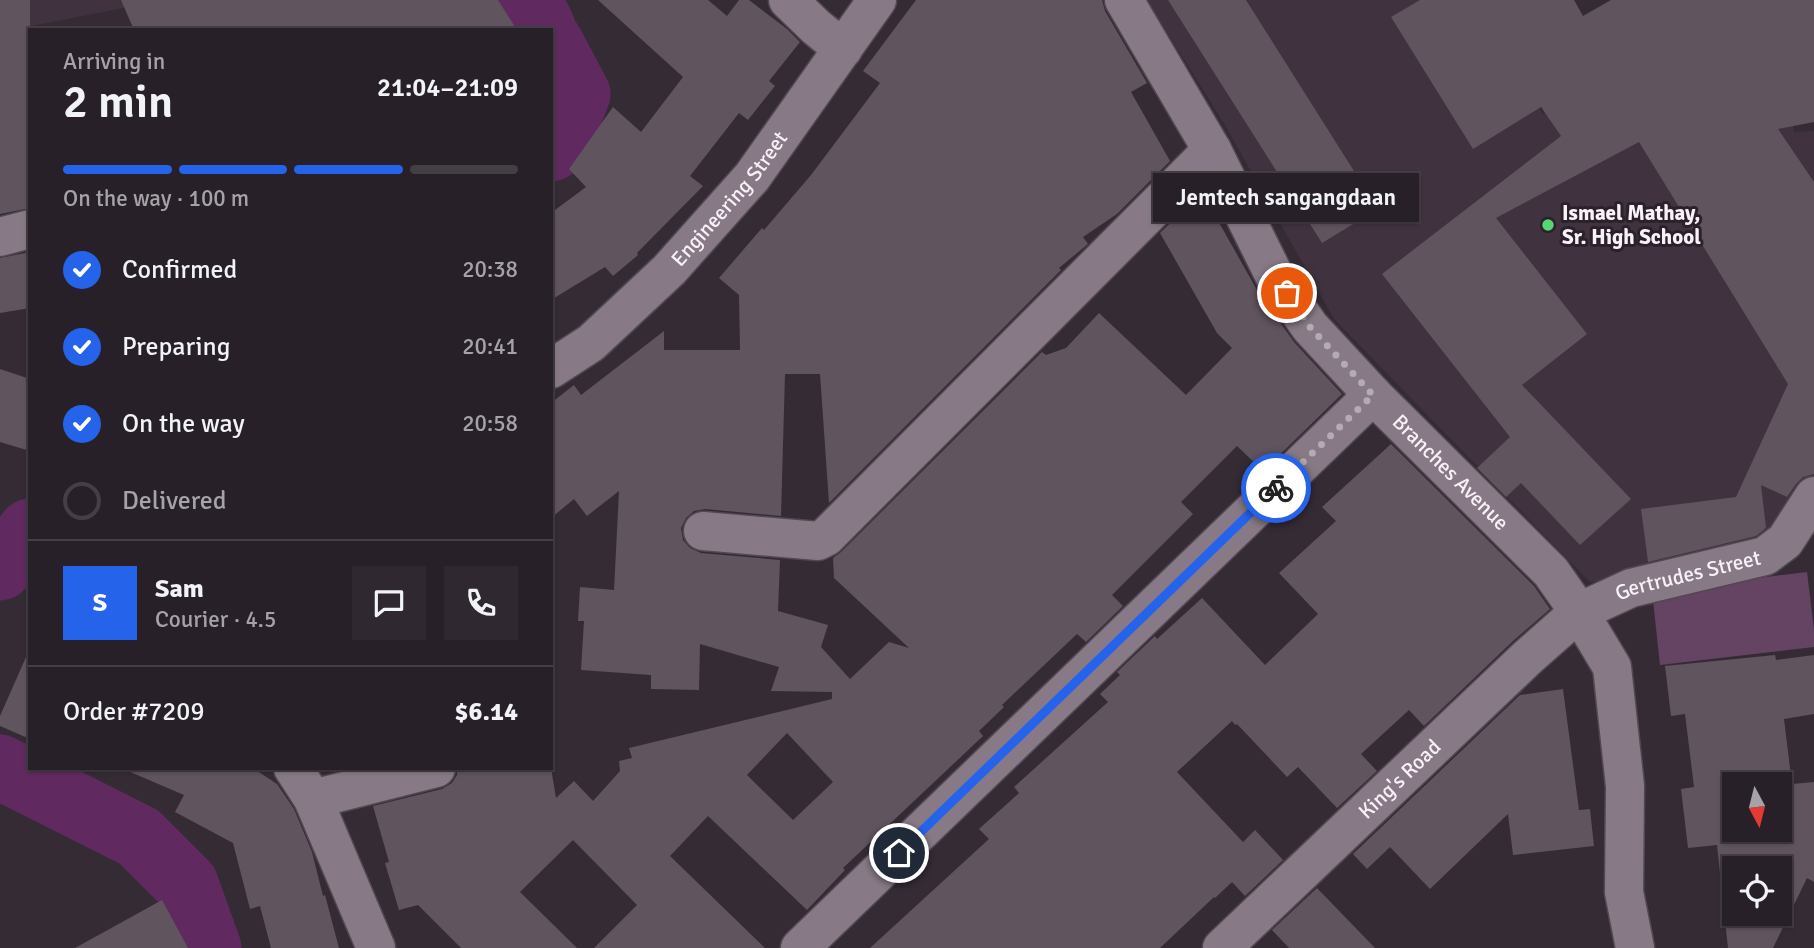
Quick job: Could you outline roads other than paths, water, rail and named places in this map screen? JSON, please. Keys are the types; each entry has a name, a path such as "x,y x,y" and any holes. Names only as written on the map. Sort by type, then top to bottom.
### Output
{"street":[{"path":"789,0 843,49"},
{"name":"Engineering Street","path":"553,368 591,343 669,270 752,177 877,0"},
{"name":"Branches Avenue","path":"1124,0 1212,150 1275,277 1310,327 1373,395 1551,572 1612,667 1625,786 1624,892 1634,948"},
{"path":"703,531 818,541 827,537 1212,150"},
{"path":"0,237 28,230"},
{"path":"800,948 1373,395"},
{"name":"Gertrudes Street","path":"1579,612 1631,588 1765,556 1785,541 1814,496"},
{"name":"King's Road","path":"1222,948 1528,657 1579,612"},
{"path":"376,948 303,784 419,770"}],"waterway":[{"path":"524,0 543,28"},
{"path":"553,47 578,94 559,144 553,148"},
{"path":"0,568 28,533"},
{"path":"0,767 139,837 186,884 209,948"}],"place":[{"name":"Ismael Mathay, Sr. High School","path":"1548,225"},
{"name":"Jemtech sangangdaan","path":"1287,293"}]}
